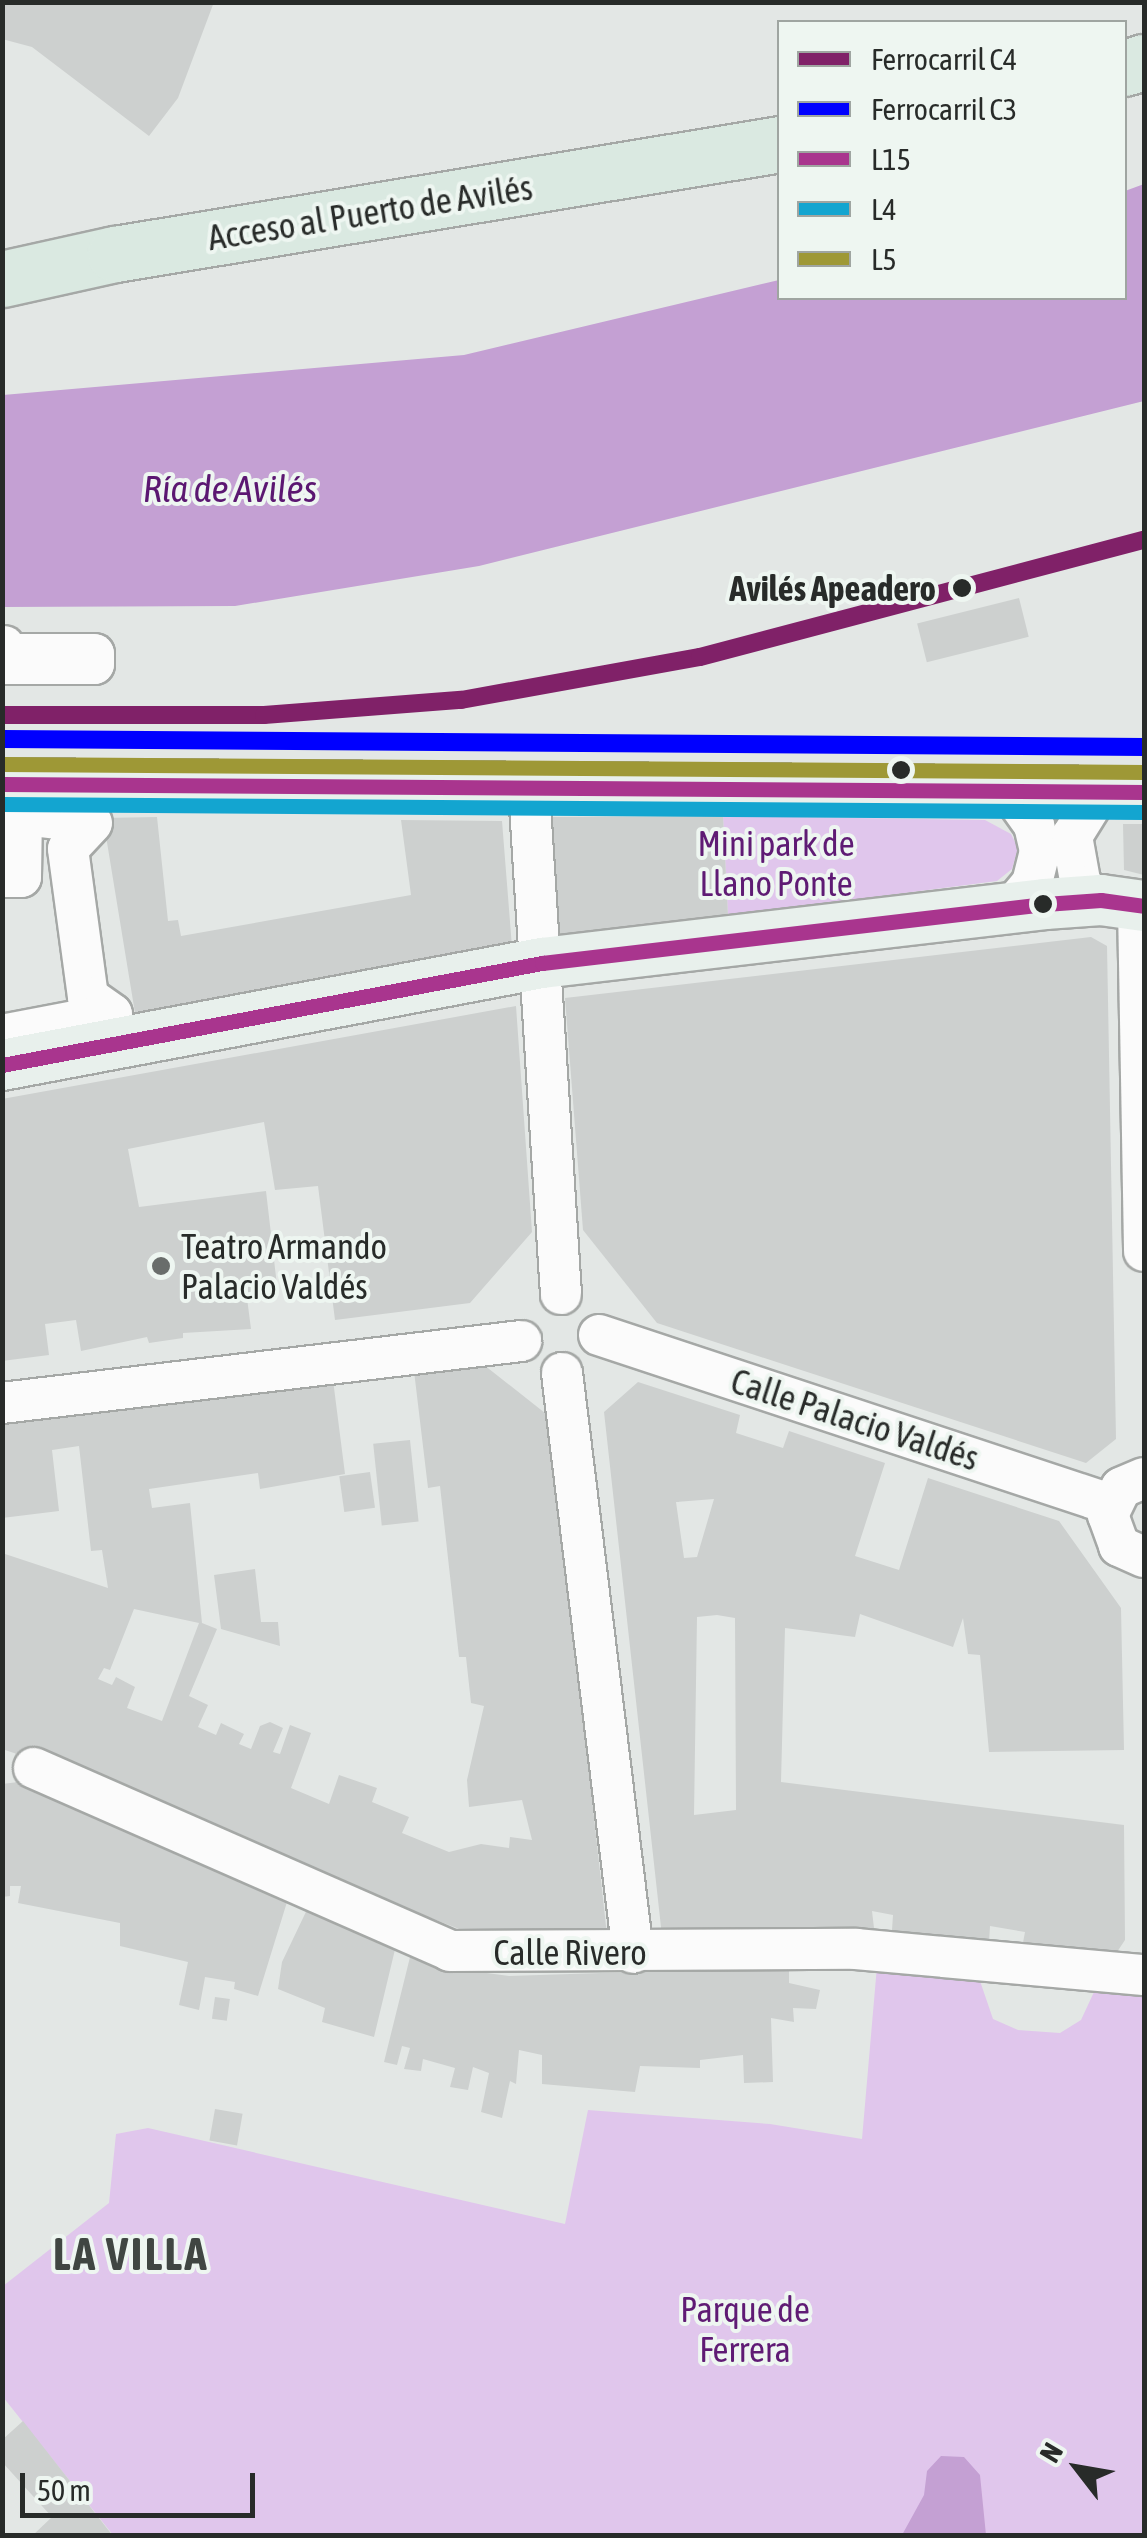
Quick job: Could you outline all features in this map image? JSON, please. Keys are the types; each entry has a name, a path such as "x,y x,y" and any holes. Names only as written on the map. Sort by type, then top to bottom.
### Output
{"highway":[{"name":"Acceso al Puerto de Avilés","path":"2,279 114,254 766,149"}],"main road":[{"path":"2,784 89,804 530,790 1122,792"},
{"path":"2,1065 114,1029 542,963 1011,908 1128,904"}],"street":[{"path":"530,790 561,1294"},
{"path":"1009,790 1034,825 1040,851 1032,883 1011,908"},
{"path":"1122,792 1072,836 1073,867 1082,886 1128,904 1144,1251"},
{"path":"2,877 21,877 22,814 89,804 114,1029 2,1036"},
{"path":"561,1294 593,1311 599,1335 584,1365 562,1373 536,1365 521,1341 526,1312 561,1294"},
{"name":"Calle Palacio Valdés","path":"599,1335 1110,1504"},
{"path":"2,1403 521,1341"},
{"path":"562,1373 633,1953"},
{"path":"1144,1478 1121,1488 1110,1504 1112,1537 1144,1557"},
{"name":"Calle Rivero","path":"34,1768 450,1951 856,1949 1144,1975"}],"green space":[{"name":"Mini park de Llano Ponte","path":"723,816 985,820 1011,834 1018,848 1012,869 997,881 728,916"},
{"name":"Parque de Ferrera","path":"877,1966 979,1978 993,2019 1018,2030 1060,2033 1081,2020 1094,1992 1144,1996 1144,2535 113,2535 3,2397 3,2286 109,2203 116,2134 148,2128 565,2224 588,2110 770,2124 862,2139"}],"water":[{"name":"Ría de Avilés","path":"1144,184 1144,401 479,566 235,606 3,607 3,395 464,355 777,280 777,300 1127,300 1127,190"},
{"path":"941,2456 964,2457 980,2475 986,2535 902,2535 924,2495 927,2471"}],"building":[{"path":"2,2 214,2 178,98 149,136 32,47 2,39"},
{"name":"Avilés Apeadero","path":"1019,598 1029,637 927,662 917,623"},
{"path":"723,816 728,916 559,936 551,817"},
{"path":"157,817 168,921 178,920 181,936 411,895 401,820 502,821 512,947 135,1013 103,818"},
{"path":"1123,824 1144,824 1144,875 1124,870"},
{"path":"1091,937 1107,946 1116,1439 1086,1463 657,1323 583,1230 565,998"},
{"path":"516,1006 532,1232 470,1303 335,1320 318,1186 275,1190 264,1122 128,1149 139,1207 266,1191 278,1294 247,1298 251,1329 183,1333 183,1338 149,1343 147,1337 81,1351 76,1320 45,1324 49,1355 2,1361 2,1099"},
{"path":"479,1361 550,1417 607,1935 472,1934 262,1852 45,1751 41,1762 2,1749 2,1553 108,1588 102,1550 91,1551 79,1446 52,1450 59,1511 2,1518 2,1421 333,1380 345,1474 260,1489 258,1473 149,1489 152,1508 190,1503 202,1623 217,1629 189,1696 208,1705 198,1727 216,1735 221,1723 244,1734 239,1744 251,1749 260,1726 270,1722 283,1728 273,1752 280,1754 290,1725 311,1733 291,1788 329,1804 339,1775 377,1788 372,1802 409,1817 402,1833 449,1852 481,1844 509,1848 510,1837 532,1840 522,1800 469,1807 467,1780 484,1706 471,1703 466,1657 459,1657 440,1486 428,1488 414,1371","holes":["134,1609 199,1623 162,1721 127,1708 135,1687 116,1677 112,1685 98,1679 104,1668 110,1670"]},
{"path":"638,1382 740,1415 736,1433 783,1448 789,1431 885,1463 855,1556 899,1570 928,1478 1059,1521 1121,1608 1124,1750 989,1752 980,1655 968,1654 963,1618 953,1647 860,1614 855,1637 785,1628 781,1782 1124,1825 1125,1940 1115,1955 1022,1948 1025,1932 990,1926 989,1942 892,1930 893,1915 872,1911 874,1928 752,1928 705,1939 662,1936 604,1412","holes":["714,1499 697,1557 684,1558 676,1502","697,1617 735,1618 736,1810 694,1815"]},
{"path":"410,1440 419,1522 382,1525 373,1444"},
{"path":"370,1472 375,1508 344,1512 339,1476"},
{"path":"255,1569 261,1622 278,1622 280,1646 221,1629 214,1575"},
{"path":"43,1779 75,1793 73,1809 291,1889 258,1996 234,1989 235,1982 205,1977 199,2010 179,2005 188,1962 120,1946 120,1923 18,1903 21,1886 10,1886 10,1896 2,1897 2,1784"},
{"path":"314,1895 398,1937 374,2037 322,2022 325,2008 278,1989 282,1962"},
{"path":"412,1949 472,1971 509,1976 789,1967 789,1983 820,1990 816,2009 793,2008 794,2022 771,2018 773,2082 744,2083 743,2055 700,2060 700,2068 640,2066 635,2092 542,2084 542,2055 519,2050 516,2084 510,2081 502,2118 481,2112 489,2073 473,2067 468,2090 450,2087 455,2068 423,2059 421,2071 404,2069 410,2048 402,2046 397,2065 384,2062"},
{"path":"215,1997 230,1999 227,2021 212,2019"},
{"path":"215,2109 243,2114 237,2145 209,2141"},
{"path":"23,2421 113,2536 32,2536 52,2517 2,2462 2,2440"}],"rail line":[{"name":"C4","path":"2,715 264,715 461,700 700,657 1144,540"},
{"name":"C3","path":"2,739 1144,747"}],"transit line":[{"name":"L5","path":"2,764 1144,772"},
{"name":"L15","path":"2,784 1144,792"},
{"name":"L4","path":"2,804 1144,812"},
{"name":"L15","path":"2,1065 542,963 1045,904 1101,900 1144,906"}],"place":[{"name":"Avilés Apeadero","path":"962,588"},
{"name":"Teatro Armando Palacio Valdés","path":"161,1266"}],"district":[{"name":"LA VILLA","path":"131,2255"}]}
